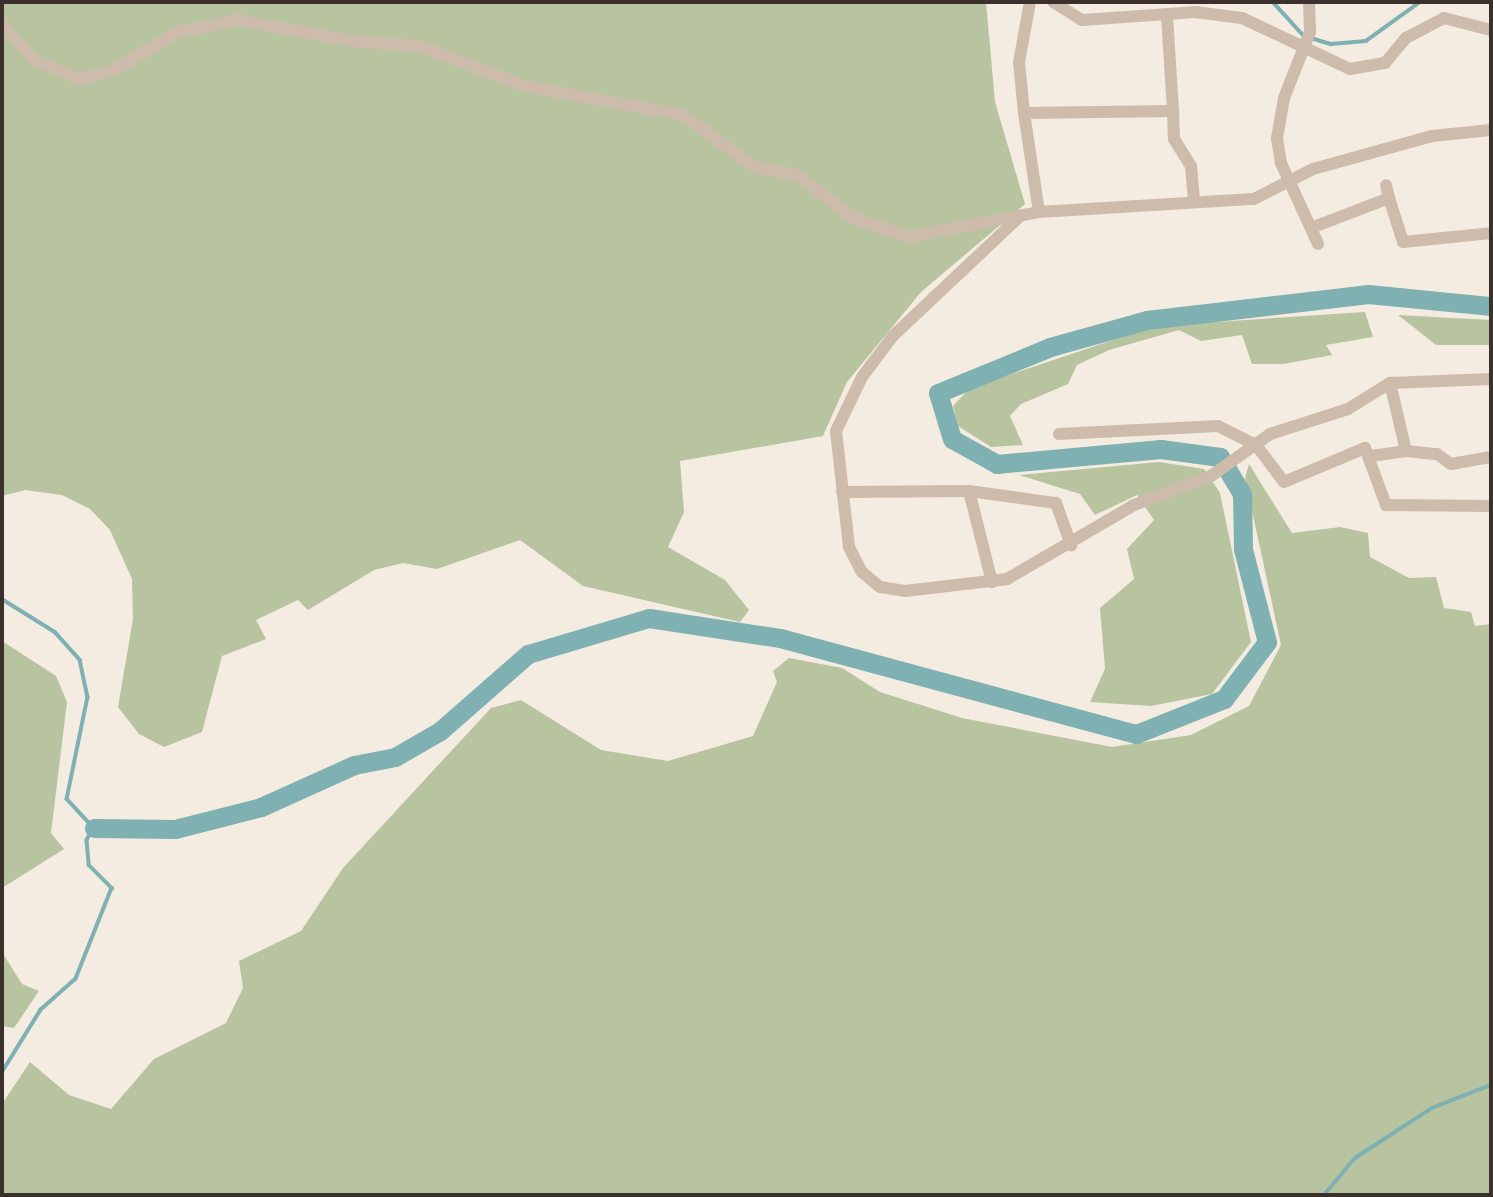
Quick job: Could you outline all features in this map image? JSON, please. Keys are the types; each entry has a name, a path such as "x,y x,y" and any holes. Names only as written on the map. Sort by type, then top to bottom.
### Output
{"street":[{"path":"1030,2 1019,62 1039,212"},
{"path":"1053,2 1082,20 1195,12 1242,18 1307,41 1332,65 1363,68 1385,63 1406,38 1444,18 1491,30"},
{"path":"1309,2 1307,41 1279,121 1278,150 1289,184 1318,244"},
{"path":"1167,16 1174,139 1189,161 1195,199"},
{"path":"2,25 35,60 78,79 112,71 178,32 238,20 351,41 419,46 525,86 683,115 755,167 813,182 853,218 893,235 1017,219 1039,212 1195,199 1254,199 1289,184 1313,169 1432,136 1491,130"},
{"path":"1024,113 1173,111"},
{"path":"1311,228 1387,192 1403,242 1491,233"},
{"path":"1017,219 989,252 908,319 862,377 836,431 849,547 869,581 905,592 992,582 1071,545 1133,505 1211,476 1256,445 1348,409 1390,383 1491,379"},
{"path":"1390,383 1406,451"},
{"path":"1059,434 1209,425 1256,445 1284,482 1354,449 1371,456 1406,451 1437,454 1451,464 1491,457"},
{"path":"1371,456 1379,498 1391,507 1491,506"},
{"path":"842,492 969,491 1056,503 1071,545"},
{"path":"969,491 992,582"}],"green space":[{"path":"2,2 986,2 995,102 1025,204 921,292 847,382 823,436 680,461 684,512 668,547 725,580 749,610 740,622 583,586 520,540 437,569 403,563 374,570 308,610 298,600 256,620 266,639 222,656 202,732 164,747 139,734 118,707 133,619 132,579 110,530 90,509 62,495 25,490 2,496"},
{"path":"1365,312 1373,337 1326,345 1332,355 1284,364 1252,364 1242,335 1201,341 1179,330 1109,350 1077,365 1068,384 1021,404 1010,416 1023,445 991,447 958,426 953,406 970,388 1155,326"},
{"path":"1398,315 1491,320 1491,345 1436,345"},
{"path":"1159,462 1204,469 1220,493 1251,642 1212,694 1151,706 1090,702 1105,669 1100,608 1134,579 1127,549 1154,520 1137,495 1095,515 1080,494 1019,475"},
{"path":"1249,464 1292,533 1340,527 1368,533 1370,557 1409,578 1436,577 1444,608 1471,612 1475,626 1491,624 1491,1195 2,1195 2,1104 30,1062 69,1095 111,1109 154,1059 226,1023 243,988 239,961 301,931 343,868 491,708 521,700 601,750 668,761 753,736 777,682 773,671 789,658 842,668 880,692 962,718 1112,747 1191,735 1249,706 1281,645 1245,478"},
{"path":"2,641 56,676 67,702 51,833 64,849 2,888"},
{"path":"2,952 22,984 39,991 14,1028 2,1026"}],"waterway":[{"path":"1273,2 1304,36"},
{"path":"1311,38 1331,44 1366,41 1420,2"},
{"path":"94,828 175,829 261,807 354,765 395,757 440,731 528,654 649,618 780,638 1136,734 1224,699 1267,642 1243,549 1242,494 1220,457 1161,449 997,464 952,439 938,393 1050,347 1147,320 1368,294 1491,306"},
{"path":"2,599 55,632 80,660 88,697 67,799 94,828 87,840 89,865 112,888 76,979 41,1010 2,1073"},
{"path":"1324,1195 1355,1158 1432,1108 1491,1085"}]}
